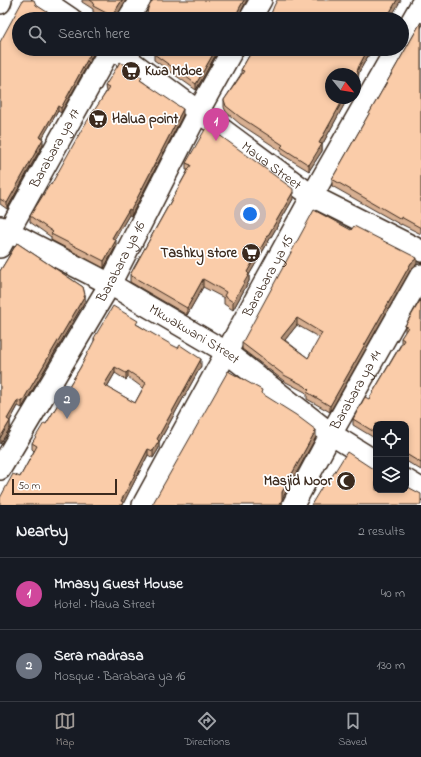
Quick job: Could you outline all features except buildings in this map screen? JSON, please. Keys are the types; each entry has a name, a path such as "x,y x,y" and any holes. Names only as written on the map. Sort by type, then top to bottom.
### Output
{"street":[{"path":"43,0 60,12"},
{"path":"132,12 140,0"},
{"path":"254,12 261,0"},
{"path":"409,26 421,5"},
{"name":"Barabara ya 17","path":"3,235 106,56"},
{"name":"Maua Street","path":"123,56 312,196 421,251"},
{"name":"Barabara ya 16","path":"0,469 110,284 198,112 229,56"},
{"name":"Barabara ya 15","path":"143,505 312,196 392,56"},
{"name":"Mkwakwani Street","path":"3,235 110,284 226,352 331,434 373,460"},
{"name":"Barabara ya 14","path":"293,505 331,434 421,275"},
{"path":"409,482 421,489"}],"place":[{"name":"Kwa Mdoe","path":"131,71"},
{"name":"Halua point","path":"98,119"},
{"name":"Mmasy Guest House","path":"216,141"},
{"name":"Tashky store","path":"251,253"},
{"name":"Sera madrasa","path":"67,419"},
{"name":"Masjid Noor","path":"346,481"}]}
